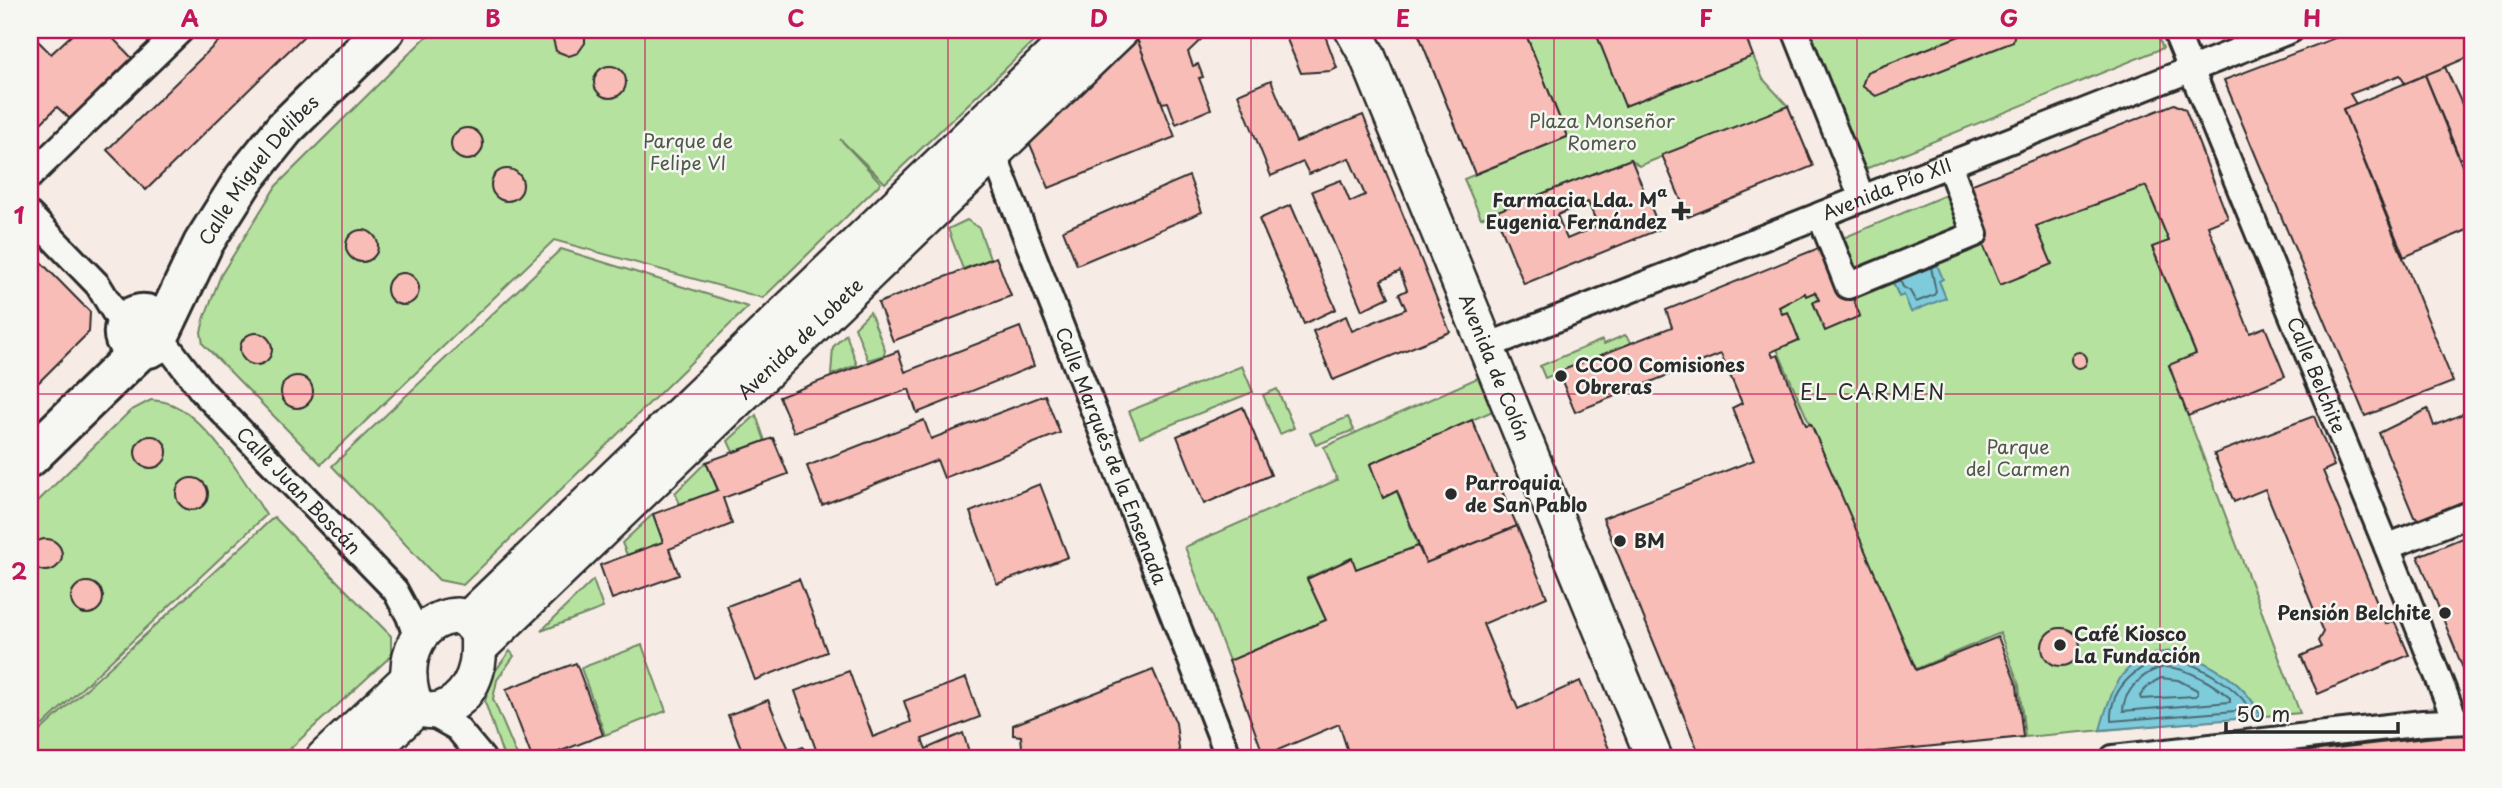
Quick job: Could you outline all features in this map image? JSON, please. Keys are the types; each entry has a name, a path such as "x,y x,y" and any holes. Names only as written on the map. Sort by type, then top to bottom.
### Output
{"main road":[{"name":"Calle Miguel Delibes","path":"143,332 168,254 221,167 261,117 351,30"},
{"name":"Calle Miguel Delibes","path":"143,332 244,178 285,128 385,30"},
{"name":"Avenida de Lobete","path":"464,628 1079,30"},
{"name":"Avenida de Lobete","path":"464,628 993,152 1121,30"},
{"name":"Avenida de Colón","path":"1360,38 1654,758"},
{"path":"30,430 143,332"},
{"path":"30,457 143,332"},
{"path":"324,758 419,700 447,708 465,692 477,666 464,628 435,620 416,639 419,700 364,758"}],"street":[{"path":"30,176 181,30"},
{"path":"1777,30 1839,179"},
{"path":"1796,30 1872,195"},
{"name":"Calle Belchite","path":"2175,30 2387,547 2463,720"},
{"name":"Avenida Pío XII","path":"1485,347 2291,30"},
{"name":"Calle Marqués de la Ensenada","path":"993,152 1229,758"},
{"path":"1820,215 1848,286 1975,234 1949,164"},
{"name":"Calle Juan Boscán","path":"30,215 395,590 409,616 416,639"},
{"path":"2387,547 2472,513"},
{"name":"Calle Juan Boscán","path":"395,590 464,628"},
{"path":"465,692 468,716 482,758"},
{"path":"419,700 457,728 482,758"},
{"path":"2113,758 2463,720"}],"green space":[{"name":"Parque de Felipe VI","path":"455,30 1046,30 885,183 840,139 881,183 763,298 554,240 321,464 203,344 201,332 205,316 221,275 276,186 430,33"},
{"name":"Plaza Monseñor Romero","path":"1524,30 1604,30 1596,33 1625,106 1753,56 1763,79 1788,106 1639,166 1631,159 1481,218 1464,179 1567,137"},
{"path":"1975,30 1867,72 1862,86 1873,92 2012,35 2015,30 2155,30 2163,48 1863,170 1807,31"},
{"name":"Parque del Carmen","path":"2146,186 2169,241 2152,248 2196,354 2169,366 2300,713 2025,737 2019,685 2000,633 1916,669 1777,349 1799,340 1788,312 1782,314 1779,307 1805,293 1807,295 1815,292 1819,300 1813,303 1825,330 1860,316 1831,243 1960,189 2000,285 2051,264 2036,226"},
{"path":"967,220 979,228 990,259 963,269 948,229"},
{"path":"561,249 748,307 463,585 439,580 332,466"},
{"path":"870,312 885,350 884,355 868,360 855,327"},
{"path":"846,334 857,365 831,375 833,347"},
{"path":"1625,335 1632,343 1545,378 1540,366 1602,340 1604,344"},
{"path":"1242,366 1253,392 1140,437 1129,411"},
{"path":"1495,370 1509,404 1370,464 1383,497 1397,491 1418,546 1356,569 1351,558 1307,578 1326,620 1229,661 1185,547 1337,480 1324,447"},
{"path":"1277,389 1294,428 1280,434 1263,395"},
{"path":"151,400 168,403 182,410 210,435 266,515 43,725 30,725 30,509 130,411"},
{"path":"756,415 765,441 733,452 728,441"},
{"path":"1348,417 1354,430 1316,445 1310,433"},
{"path":"706,462 718,490 680,504 675,493"},
{"path":"653,514 663,542 627,555 622,543"},
{"path":"274,517 391,636 391,656 280,758 30,758 30,731 40,731"},
{"path":"593,580 603,608 541,631"},
{"path":"642,645 666,711 605,735 581,668"},
{"path":"510,651 514,656 497,680 493,699 518,758 504,758 485,702 491,677"}],"water":[{"path":"1933,255 1943,279 1939,281 1946,298 1911,312 1904,295 1899,297 1889,273"},
{"path":"2175,651 2226,675 2247,694 2261,717 2100,730 2109,700 2122,675 2143,658"}],"building":[{"path":"77,30 105,30 132,58 70,119 57,107 39,125 30,116 30,33 51,54"},
{"path":"230,30 310,30 146,190 107,150"},
{"path":"556,30 581,30 585,33 585,43 578,53 569,56 556,51 553,39"},
{"path":"1146,30 1211,30 1188,52 1193,66 1198,64 1203,77 1199,78 1211,109 1176,124 1168,102 1162,103 1137,39"},
{"path":"1283,30 1323,30 1337,68 1331,71 1301,73"},
{"path":"1417,30 1471,30 1458,35 1465,52 1471,49 1473,55 1485,50 1482,45 1490,42 1485,30 1524,30 1567,137 1475,174","holes":["1505,76 1514,101 1510,103 1515,113 1497,121 1493,110 1489,111 1479,87"]},
{"path":"1417,30 1524,30 1567,137 1475,174"},
{"path":"1604,30 1743,30 1753,56 1625,106 1596,33"},
{"path":"1975,30 2015,30 2013,42 1876,96 1862,86 1867,72"},
{"path":"2356,30 2472,30 2472,72 2466,58 2405,84 2400,75 2350,94 2356,104 2343,109 2453,382 2365,416 2224,80"},
{"path":"1137,39 1175,137 1049,188 1029,142"},
{"path":"610,66 621,71 626,82 621,93 610,98 599,93 594,82 599,71"},
{"path":"2445,67 2472,126 2472,164 2469,155 2460,159 2425,75"},
{"path":"2425,75 2472,190 2472,228 2404,257 2343,109"},
{"path":"1271,80 1296,142 1363,115 1450,332 1333,380 1313,331 1346,316 1352,331 1406,309 1399,294 1407,290 1400,271 1381,280 1389,297 1362,310 1312,191 1341,180 1350,202 1365,195 1349,158 1309,174 1303,162 1271,176 1238,94"},
{"path":"2174,104 2185,109 2228,218 2208,226 2250,333 2265,327 2285,376 2188,416 2169,365 2196,354 2152,247 2169,241 2146,186 2036,226 2052,264 2000,285 1960,189"},
{"path":"1788,106 1813,166 1688,217 1662,155"},
{"path":"467,128 478,133 483,144 478,155 467,160 456,155 451,144 456,133"},
{"path":"1631,159 1660,229 1524,284 1495,212","holes":["1588,202 1598,226 1567,239 1557,215"]},
{"path":"507,169 518,174 523,185 518,196 507,201 496,196 491,185 496,174"},
{"path":"1189,176 1202,212 1077,265 1063,230"},
{"path":"1291,205 1336,309 1304,324 1259,219"},
{"path":"362,230 373,235 378,246 373,257 362,262 351,257 346,246 351,235"},
{"path":"1831,243 1860,316 1825,331 1813,302 1819,300 1815,292 1806,296 1805,293 1779,307 1782,314 1788,312 1799,340 1771,352 1773,357 1778,355 1806,425 1811,424 1916,670 1998,637 2017,686 2023,737 1815,758 1701,758 1603,518 1754,460 1732,408 1742,403 1721,354 1575,412 1558,372 1672,327 1666,310"},
{"path":"30,251 90,312 89,332 30,391"},
{"path":"996,257 1011,296 893,341 878,303"},
{"path":"403,273 414,278 419,289 414,300 403,305 392,300 387,289 392,278"},
{"path":"1020,327 1034,366 917,413 909,389 794,432 779,397 898,351 905,372"},
{"path":"256,333 267,338 272,349 267,360 256,365 245,360 240,349 245,338"},
{"path":"2079,352 2087,360 2079,368 2071,360"},
{"path":"297,376 308,381 313,392 308,403 297,408 286,403 281,392 286,381"},
{"path":"1045,395 1060,433 944,478 937,460 822,505 807,466 924,420 931,439"},
{"path":"1243,407 1271,475 1204,504 1177,436"},
{"path":"2428,409 2434,426 2472,410 2472,500 2424,521 2414,517 2379,433"},
{"path":"2314,416 2334,466 2323,471 2386,624 2394,620 2409,655 2318,694 2301,656 2321,647 2318,641 2323,632 2265,489 2234,502 2214,454"},
{"name":"Parroquia de San Pablo","path":"1472,420 1517,526 1426,563 1397,491 1383,498 1370,464"},
{"path":"151,436 162,441 167,452 162,463 151,468 140,463 135,452 140,441"},
{"path":"773,438 788,474 723,498 732,524 669,549 679,575 612,599 600,565 663,542 653,514 718,490 706,462"},
{"path":"192,478 203,483 208,494 203,505 192,510 181,505 176,494 181,483"},
{"path":"1040,484 1068,557 997,584 970,512"},
{"path":"1517,526 1547,597 1483,624 1518,709 1580,681 1613,758 1350,758 1339,724 1264,756 1229,661 1326,620 1307,579 1352,558 1356,569 1418,546 1426,563"},
{"path":"2472,534 2472,691 2418,556"},
{"path":"46,539 57,544 62,555 57,566 46,571 35,566 30,555 35,544"},
{"path":"799,579 827,652 755,680 727,606"},
{"path":"87,582 98,587 103,598 98,609 87,614 76,609 71,598 76,587"},
{"path":"2061,628 2075,633 2080,647 2075,661 2061,666 2047,661 2042,647 2047,633"},
{"path":"576,663 603,735 543,758 532,758 506,689"},
{"path":"1153,670 1176,723 1180,758 1023,758 1021,736 1013,735 1013,725"},
{"path":"849,671 873,737 911,722 904,701 966,678 980,717 922,739 926,749 963,733 971,758 819,758 795,691"},
{"path":"768,700 790,752 803,747 807,758 745,758 728,715"},
{"path":"2465,734 2470,758 2252,758 2379,743"}],"place":[{"name":"Farmacia Lda. Mª Eugenia Fernández","path":"1681,211"},
{"name":"CCOO Comisiones Obreras","path":"1561,376"},
{"name":"Parroquia de San Pablo","path":"1451,494"},
{"name":"BM","path":"1620,541"},
{"name":"Pensión Belchite","path":"2445,613"},
{"name":"Café Kiosco La Fundación","path":"2060,645"}],"district":[{"name":"EL CARMEN","path":"1873,393"}]}
